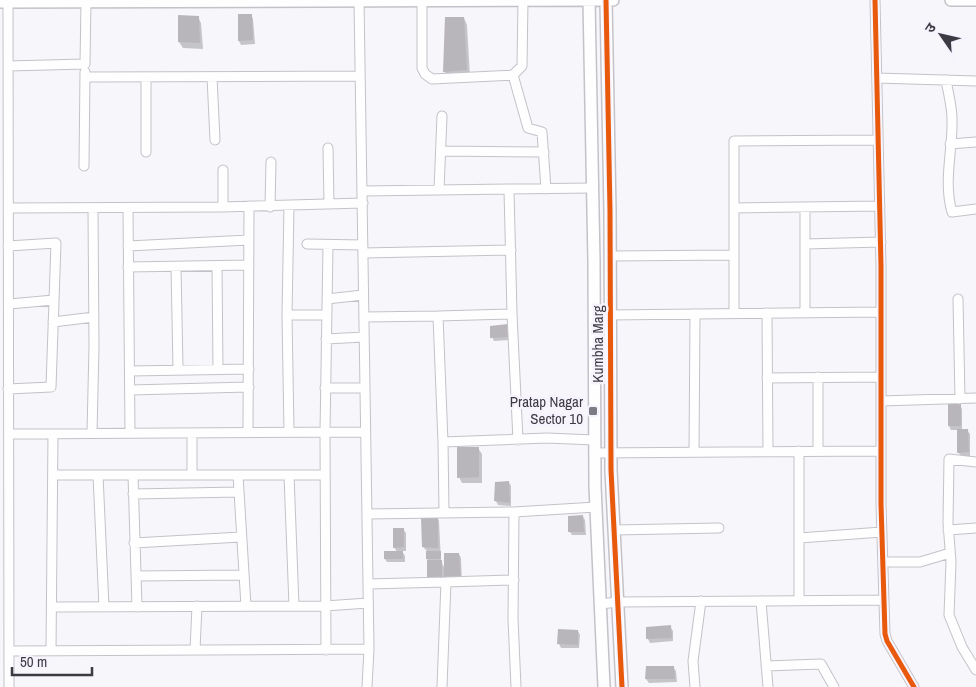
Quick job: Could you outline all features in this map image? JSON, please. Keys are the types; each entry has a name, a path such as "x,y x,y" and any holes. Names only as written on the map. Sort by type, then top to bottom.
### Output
{"street":[{"path":"359,0 368,687"},
{"path":"422,1 422,68 432,79 513,75 522,66 523,0"},
{"name":"Kumbha Marg","path":"589,0 594,262 594,453 604,687"},
{"name":"Kumbha Marg","path":"606,0 611,453 622,687"},
{"path":"9,687 9,651 4,621 8,434 4,331 8,304 8,208 4,139 4,80 8,66 4,2 613,0"},
{"path":"876,0 881,242 882,562 885,634 887,641 914,687"},
{"path":"951,0 976,0"},
{"path":"84,166 86,1"},
{"path":"8,66 85,64"},
{"path":"513,75 528,128 542,132 546,189"},
{"path":"86,77 360,76"},
{"path":"146,77 146,152"},
{"path":"212,77 214,140"},
{"path":"877,78 976,80"},
{"path":"946,80 952,118 949,200 952,212 976,209"},
{"path":"439,190 442,116"},
{"path":"734,314 734,141 878,140"},
{"path":"950,144 976,142"},
{"path":"328,148 329,204"},
{"path":"440,151 544,152"},
{"path":"270,206 271,162"},
{"path":"223,170 223,207"},
{"path":"363,191 592,188"},
{"path":"509,190 518,440"},
{"path":"8,208 93,209 363,203"},
{"path":"248,432 249,206"},
{"path":"289,206 289,432"},
{"path":"734,208 880,206"},
{"path":"805,207 805,313"},
{"path":"128,208 130,433"},
{"path":"92,433 93,209"},
{"path":"128,246 249,240"},
{"path":"805,244 881,242"},
{"path":"6,394 52,387 56,243 8,246"},
{"path":"306,244 363,249 511,250"},
{"path":"326,650 325,388 328,245"},
{"path":"610,256 734,255"},
{"path":"128,267 249,265"},
{"path":"217,266 218,369"},
{"path":"176,267 178,369"},
{"path":"327,299 364,295"},
{"path":"958,299 960,399"},
{"path":"8,304 54,300"},
{"path":"610,315 881,312"},
{"path":"767,313 768,452"},
{"path":"288,314 326,315"},
{"path":"364,317 512,314"},
{"path":"694,452 695,314"},
{"path":"438,316 444,512"},
{"path":"53,322 94,318"},
{"path":"326,339 364,337"},
{"path":"130,371 249,369"},
{"path":"767,378 881,376"},
{"path":"818,377 818,451"},
{"path":"130,390 249,387"},
{"path":"325,388 365,388"},
{"path":"881,401 976,398"},
{"path":"8,434 366,432"},
{"path":"192,433 192,475"},
{"path":"51,651 53,434"},
{"path":"442,442 547,438 594,440"},
{"path":"799,451 800,600"},
{"path":"594,453 881,451"},
{"path":"976,462 949,459 947,482 950,553 949,615 962,647 976,670"},
{"path":"53,475 325,475"},
{"path":"98,475 104,607"},
{"path":"133,475 137,607"},
{"path":"238,475 246,606"},
{"path":"289,475 294,606"},
{"path":"133,494 239,492"},
{"path":"367,514 514,512 596,507"},
{"path":"514,512 513,618 516,687"},
{"path":"614,530 719,528"},
{"path":"948,530 976,528"},
{"path":"799,538 882,532"},
{"path":"134,543 241,537"},
{"path":"882,562 920,562 950,553"},
{"path":"136,576 243,575"},
{"path":"368,584 514,580"},
{"path":"442,687 446,582"},
{"path":"600,604 618,602 884,600"},
{"path":"695,687 693,661 700,601"},
{"path":"761,601 768,687"},
{"path":"52,607 325,606 368,603"},
{"path":"195,650 197,606"},
{"path":"9,651 369,649"},
{"path":"766,666 822,664 834,687"}],"building":[{"path":"238,14 252,14 253,40 238,41"},
{"path":"178,15 199,16 200,43 178,42"},
{"path":"445,17 464,17 467,70 443,72"},
{"path":"508,324 509,337 490,338 490,326"},
{"path":"948,404 961,404 961,426 948,426"},
{"path":"957,429 968,429 969,452 957,453"},
{"path":"457,447 479,447 479,477 457,478"},
{"path":"509,481 510,503 494,501 495,482"},
{"path":"583,515 584,532 568,532 568,516"},
{"path":"438,516 438,548 422,547 421,518"},
{"path":"393,528 404,528 404,547 393,548"},
{"path":"384,551 403,551 403,559 384,559"},
{"path":"426,551 441,551 441,559 426,559"},
{"path":"444,553 459,553 461,580 444,581"},
{"path":"427,560 442,560 442,581 427,582"},
{"path":"671,625 672,638 646,639 646,627"},
{"path":"558,629 578,630 578,645 557,644"},
{"path":"646,666 674,666 675,679 645,679"}],"cycle path":[{"path":"606,0 610,211 611,470 622,687"},
{"path":"875,0 881,266 881,504 885,634 887,641 914,687"}],"place":[{"name":"Pratap Nagar Sector 10","path":"593,411"}]}
